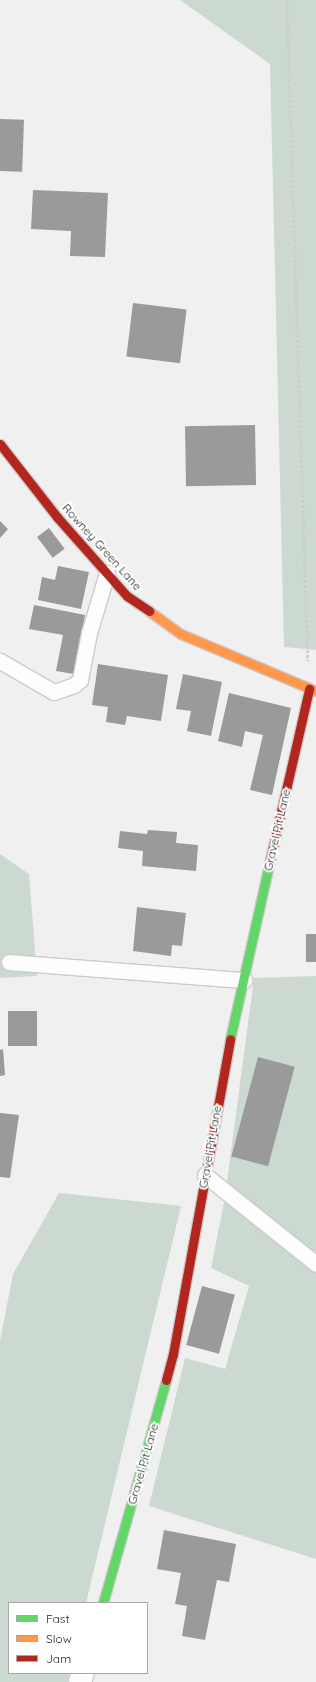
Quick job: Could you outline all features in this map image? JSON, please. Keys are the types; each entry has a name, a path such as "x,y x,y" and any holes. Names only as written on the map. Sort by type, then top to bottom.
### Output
{"street":[{"name":"Rowney Green Lane","path":"0,444 57,517 127,596 181,634 313,690"},
{"name":"Gravel Pit Lane","path":"103,1602 173,1354 224,1064 313,690"}],"lane":[{"path":"0,661 54,692 74,685 80,680 89,633 107,573"},
{"path":"9,962 244,980"},
{"path":"205,1175 316,1264"}],"path":[{"path":"287,0 313,690"}],"shaded area":[{"path":"180,0 316,0 316,650 284,647 270,64"},
{"path":"0,854 29,874 37,976 0,978"},
{"path":"316,976 316,1559 149,1506 185,1358 225,1369 249,1286 211,1268 225,1197 254,978"},
{"path":"59,1193 181,1206 86,1602 8,1602 8,1674 69,1674 67,1682 0,1682 0,1341 13,1274"}],"building":[{"path":"0,119 24,120 22,172 0,171"},
{"path":"33,190 108,193 105,257 70,256 71,231 31,229"},
{"path":"133,303 187,310 180,363 126,357"},
{"path":"255,425 256,485 186,486 185,426"},
{"path":"0,521 8,529 0,538"},
{"path":"49,528 65,549 53,558 37,537"},
{"path":"58,566 89,572 81,609 38,600 42,577 55,580"},
{"path":"34,605 85,615 74,674 56,671 63,635 29,629"},
{"path":"98,664 168,675 161,721 127,716 125,725 106,722 108,707 92,705"},
{"path":"183,674 222,682 211,736 187,731 191,711 176,709"},
{"path":"229,693 291,708 272,795 250,790 263,735 245,731 242,747 218,741"},
{"path":"148,830 177,832 176,843 198,845 196,871 142,866 143,851 118,848 120,831 147,834"},
{"path":"137,907 186,913 182,946 172,945 171,956 133,951"},
{"path":"306,934 316,934 316,962 306,962"},
{"path":"8,1011 37,1011 37,1046 8,1046"},
{"path":"3,1049 5,1075 0,1076 0,1050"},
{"path":"258,1057 295,1067 268,1166 231,1156"},
{"path":"0,1113 19,1115 10,1178 0,1177"},
{"path":"202,1286 235,1295 219,1354 186,1345"},
{"path":"164,1530 236,1544 229,1582 217,1580 205,1640 182,1636 187,1606 175,1604 181,1573 157,1569"}],"traffic: fast":[{"path":"230,1039 269,864"},
{"path":"103,1602 166,1380"}],"traffic: slow":[{"path":"149,611 181,634 316,691"}],"traffic: jam":[{"path":"0,444 57,517 127,596 149,611"},
{"path":"269,864 309,689"},
{"path":"166,1380 173,1354 230,1039"}]}
